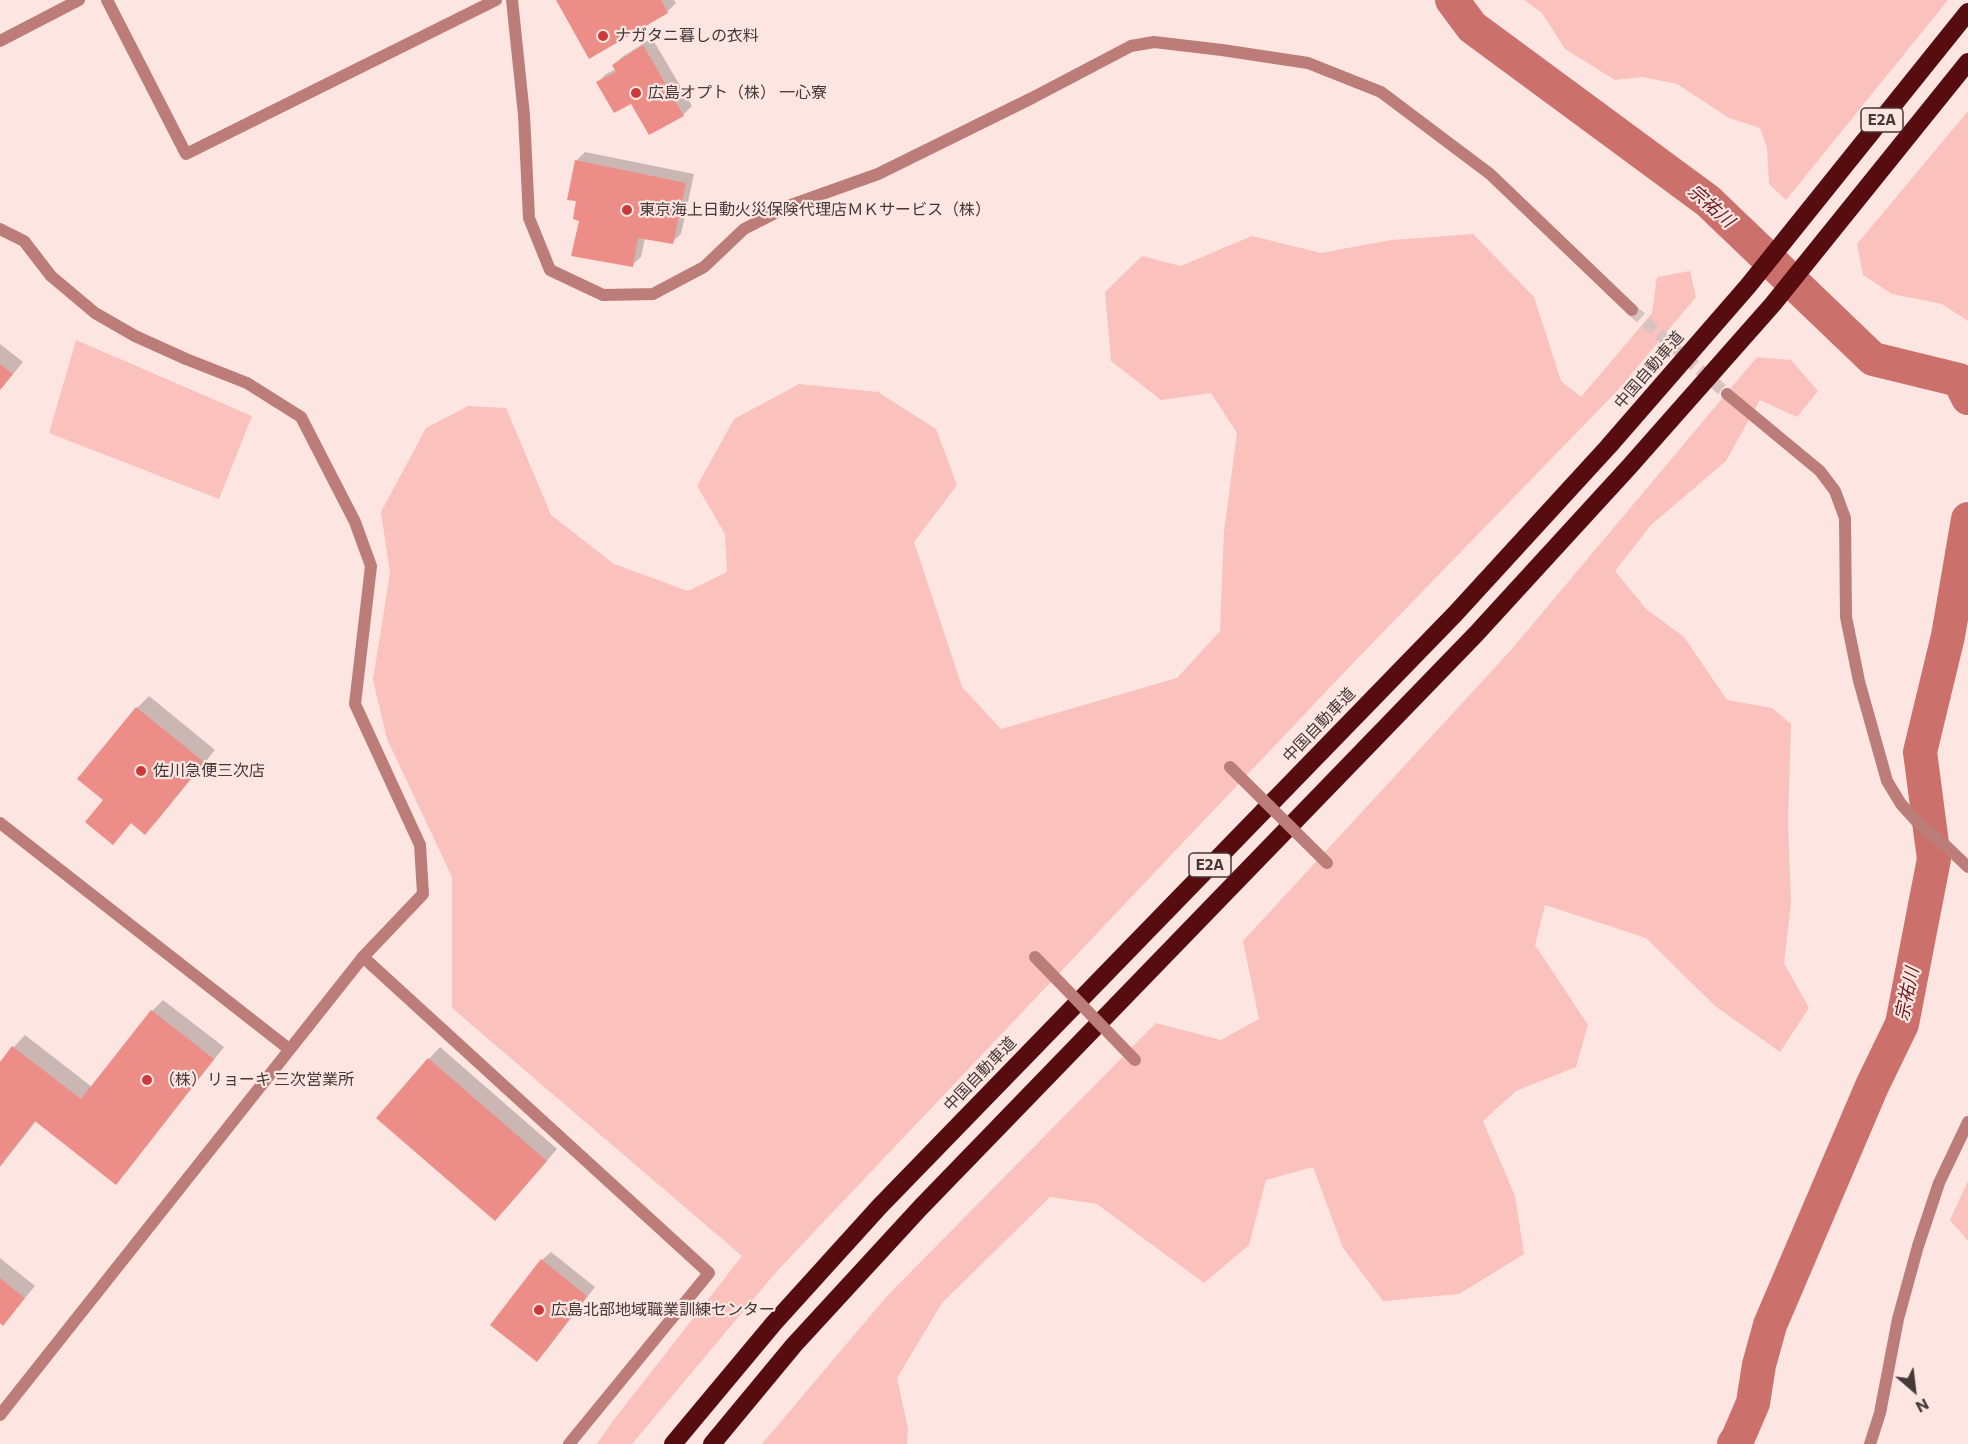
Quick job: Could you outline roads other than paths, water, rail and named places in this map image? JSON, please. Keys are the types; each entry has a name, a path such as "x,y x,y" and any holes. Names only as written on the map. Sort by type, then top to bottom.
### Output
{"highway":[{"name":"中国自動車道","path":"673,1444 774,1323 880,1206 1455,614 1608,447 1748,286 1968,12"},
{"name":"E2A","path":"712,1444 794,1345 921,1207 1476,634 1629,467 1773,304 1968,62"}],"street":[{"path":"0,41 79,0"},
{"path":"107,0 186,154 496,0"},
{"path":"512,0 524,115 529,218 550,270 603,295 652,294 704,267 744,229 791,205 878,174 1131,46 1154,42 1308,63 1381,92 1490,174 1632,310"},
{"path":"0,229 24,241 51,276 95,314 186,359 247,383 301,417 355,522 371,566 355,705 420,845 423,894 363,957 0,1415"},
{"path":"1727,394 1820,471 1835,491 1845,518 1846,617 1859,681 1887,781 1901,804 1919,824 1968,867"},
{"path":"1230,766 1327,863"},
{"path":"0,824 289,1049"},
{"path":"363,957 709,1273 569,1444"},
{"path":"1035,957 1135,1060"},
{"path":"1870,1444 1880,1413 1898,1320 1918,1246 1939,1183 1968,1122"}],"waterway":[{"name":"宗祐川","path":"1452,0 1472,27 1708,201 1873,359 1959,380 1968,398"},
{"name":"宗祐川","path":"1734,1444 1753,1403 1759,1365 1770,1325 1872,1086 1902,1024 1934,859 1920,752 1948,636 1968,519"}],"tunnel":[{"path":"1632,310 1727,394"}],"place":[{"name":"ナガタニ暮しの衣料","path":"603,36"},
{"name":"広島オプト（株） 一心寮","path":"636,93"},
{"name":"東京海上日動火災保険代理店ＭＫサービス（株）","path":"627,210"},
{"name":"佐川急便三次店","path":"141,771"},
{"name":"（株）リョーキ 三次営業所","path":"147,1080"},
{"name":"広島北部地域職業訓練センター","path":"539,1310"}]}
